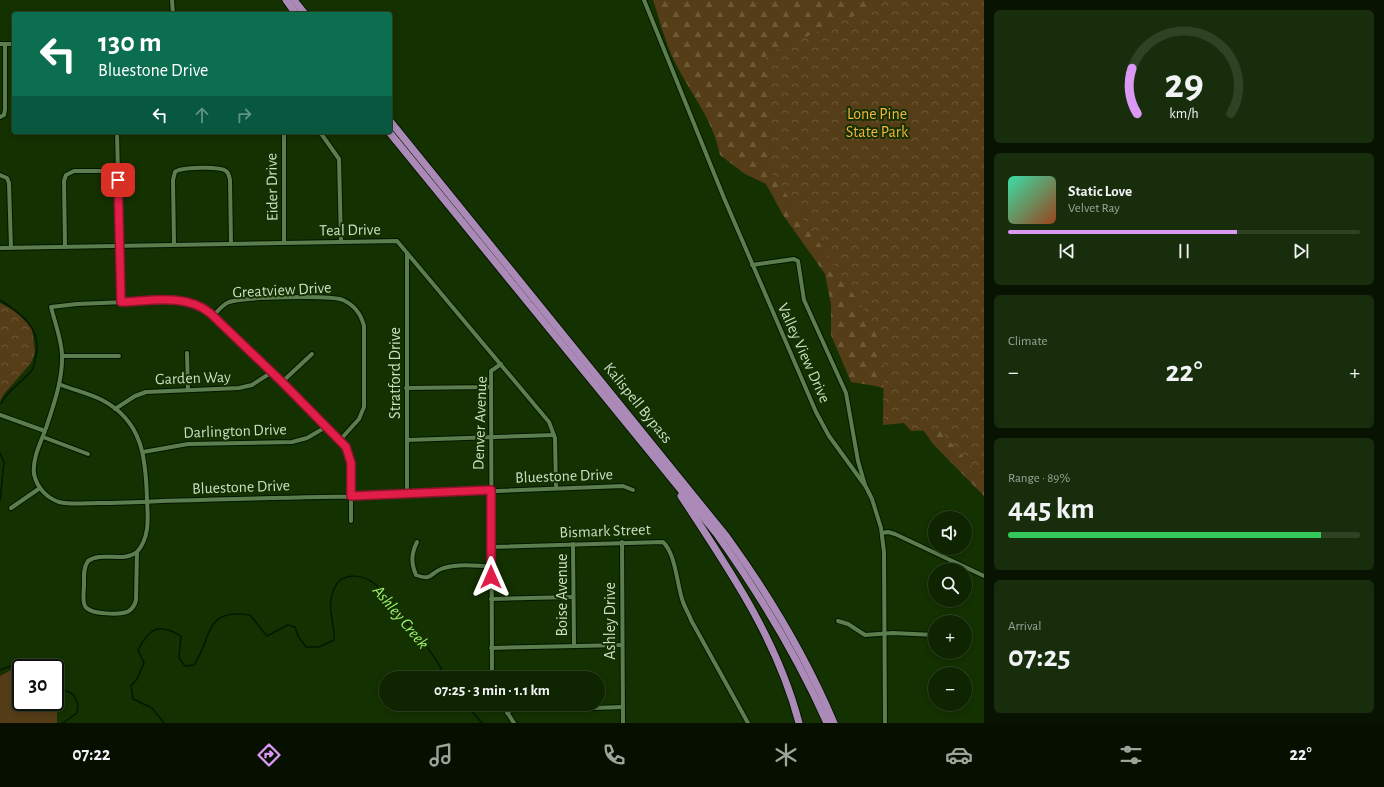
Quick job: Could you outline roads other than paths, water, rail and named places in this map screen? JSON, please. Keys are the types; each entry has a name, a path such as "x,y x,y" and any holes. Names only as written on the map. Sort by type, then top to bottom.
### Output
{"highway":[{"path":"286,0 295,12"},
{"path":"294,0 303,12"},
{"name":"Kalispell Bypass","path":"392,124 727,537 783,623 809,671 834,723"},
{"name":"Kalispell Bypass","path":"391,134 711,527 757,592 794,656 827,723"},
{"path":"666,472 725,561 753,610 772,650 799,723"}],"street":[{"path":"172,0 173,12"},
{"name":"Valley View Drive","path":"644,0 684,103 752,265 822,423 866,487 875,506 882,533 885,561 885,723"},
{"path":"0,117 4,115 6,110 2,44"},
{"path":"117,134 121,302"},
{"name":"Eider Drive","path":"284,134 284,243"},
{"path":"321,134 339,159 341,242"},
{"path":"174,244 173,180 175,172 182,168 218,168 225,170 228,173 230,180 231,243"},
{"path":"65,247 64,181 66,175 74,171 118,171"},
{"path":"0,175 7,178 9,182 11,248"},
{"name":"Teal Drive","path":"0,248 398,241 545,416 554,435 556,487"},
{"name":"Stratford Drive","path":"407,252 407,494"},
{"path":"752,265 794,259 798,261 804,300 846,393 858,461 866,487"},
{"name":"Greatview Drive","path":"213,316 228,303 262,299 335,298 346,302 356,309 361,317 364,330 365,403 359,419 340,440"},
{"path":"11,508 40,488 36,479 34,467 59,384 62,356 60,340 51,308 77,304 185,301 198,305 213,316 272,372 340,440 348,450 350,457 351,521"},
{"path":"187,353 188,390"},
{"path":"282,382 312,354"},
{"path":"62,356 119,356"},
{"name":"Denver Avenue","path":"492,671 491,371 500,364"},
{"name":"Garden Way","path":"115,409 135,396 146,392 243,388 252,385 272,372"},
{"path":"59,384 95,397 115,409 132,428 143,452 147,502 146,534 142,545 137,552 128,556 97,557 88,561 85,570 84,596 85,606 89,610 101,613 122,612 129,611 134,607 136,600 137,552"},
{"path":"406,388 491,387"},
{"path":"0,416 45,431"},
{"name":"Darlington Drive","path":"143,452 188,444 292,442 307,438 326,427"},
{"path":"407,440 554,435"},
{"path":"43,437 88,454"},
{"name":"Bluestone Drive","path":"40,488 50,498 66,503 351,496 556,487 623,486 633,490"},
{"path":"882,533 888,532 895,534 984,576"},
{"path":"417,542 412,554 413,568 416,575 424,578 432,577 441,569 452,567 491,566"},
{"name":"Ashley Drive","path":"622,542 623,723"},
{"name":"Bismark Street","path":"491,547 663,542 667,546 672,556 684,603 691,620 748,723"},
{"name":"Boise Avenue","path":"573,544 574,646"},
{"path":"491,599 573,597"},
{"path":"838,621 848,624 865,635 928,635"},
{"path":"491,648 622,645"},
{"path":"605,708 623,708"},
{"path":"510,711 507,713 514,723"}],"waterway":[{"name":"Ashley Creek","path":"0,300 15,310 28,322 33,329 37,345 33,368 28,375 7,394 1,404"},
{"name":"Ashley Creek","path":"0,453 4,462 0,501"},
{"name":"Ashley Creek","path":"164,723 152,708 133,699 131,686 137,679 144,663 138,650 142,642 151,632 167,629 181,636 179,658 185,666 194,665 212,627 217,620 224,616 235,614 250,615 267,636 288,625 295,627 298,636 306,647 319,647 334,640 331,607 332,594 339,582 348,577 354,576 365,578 376,585 386,602 403,618 428,648 442,671"},
{"name":"Ashley Creek","path":"0,670 12,666"},
{"name":"Ashley Creek","path":"63,723 77,713 78,704 73,694 64,690"},
{"name":"Ashley Creek","path":"472,711 482,723"}],"park label":[{"name":"Lone Pine State Park","path":"877,123"}]}
